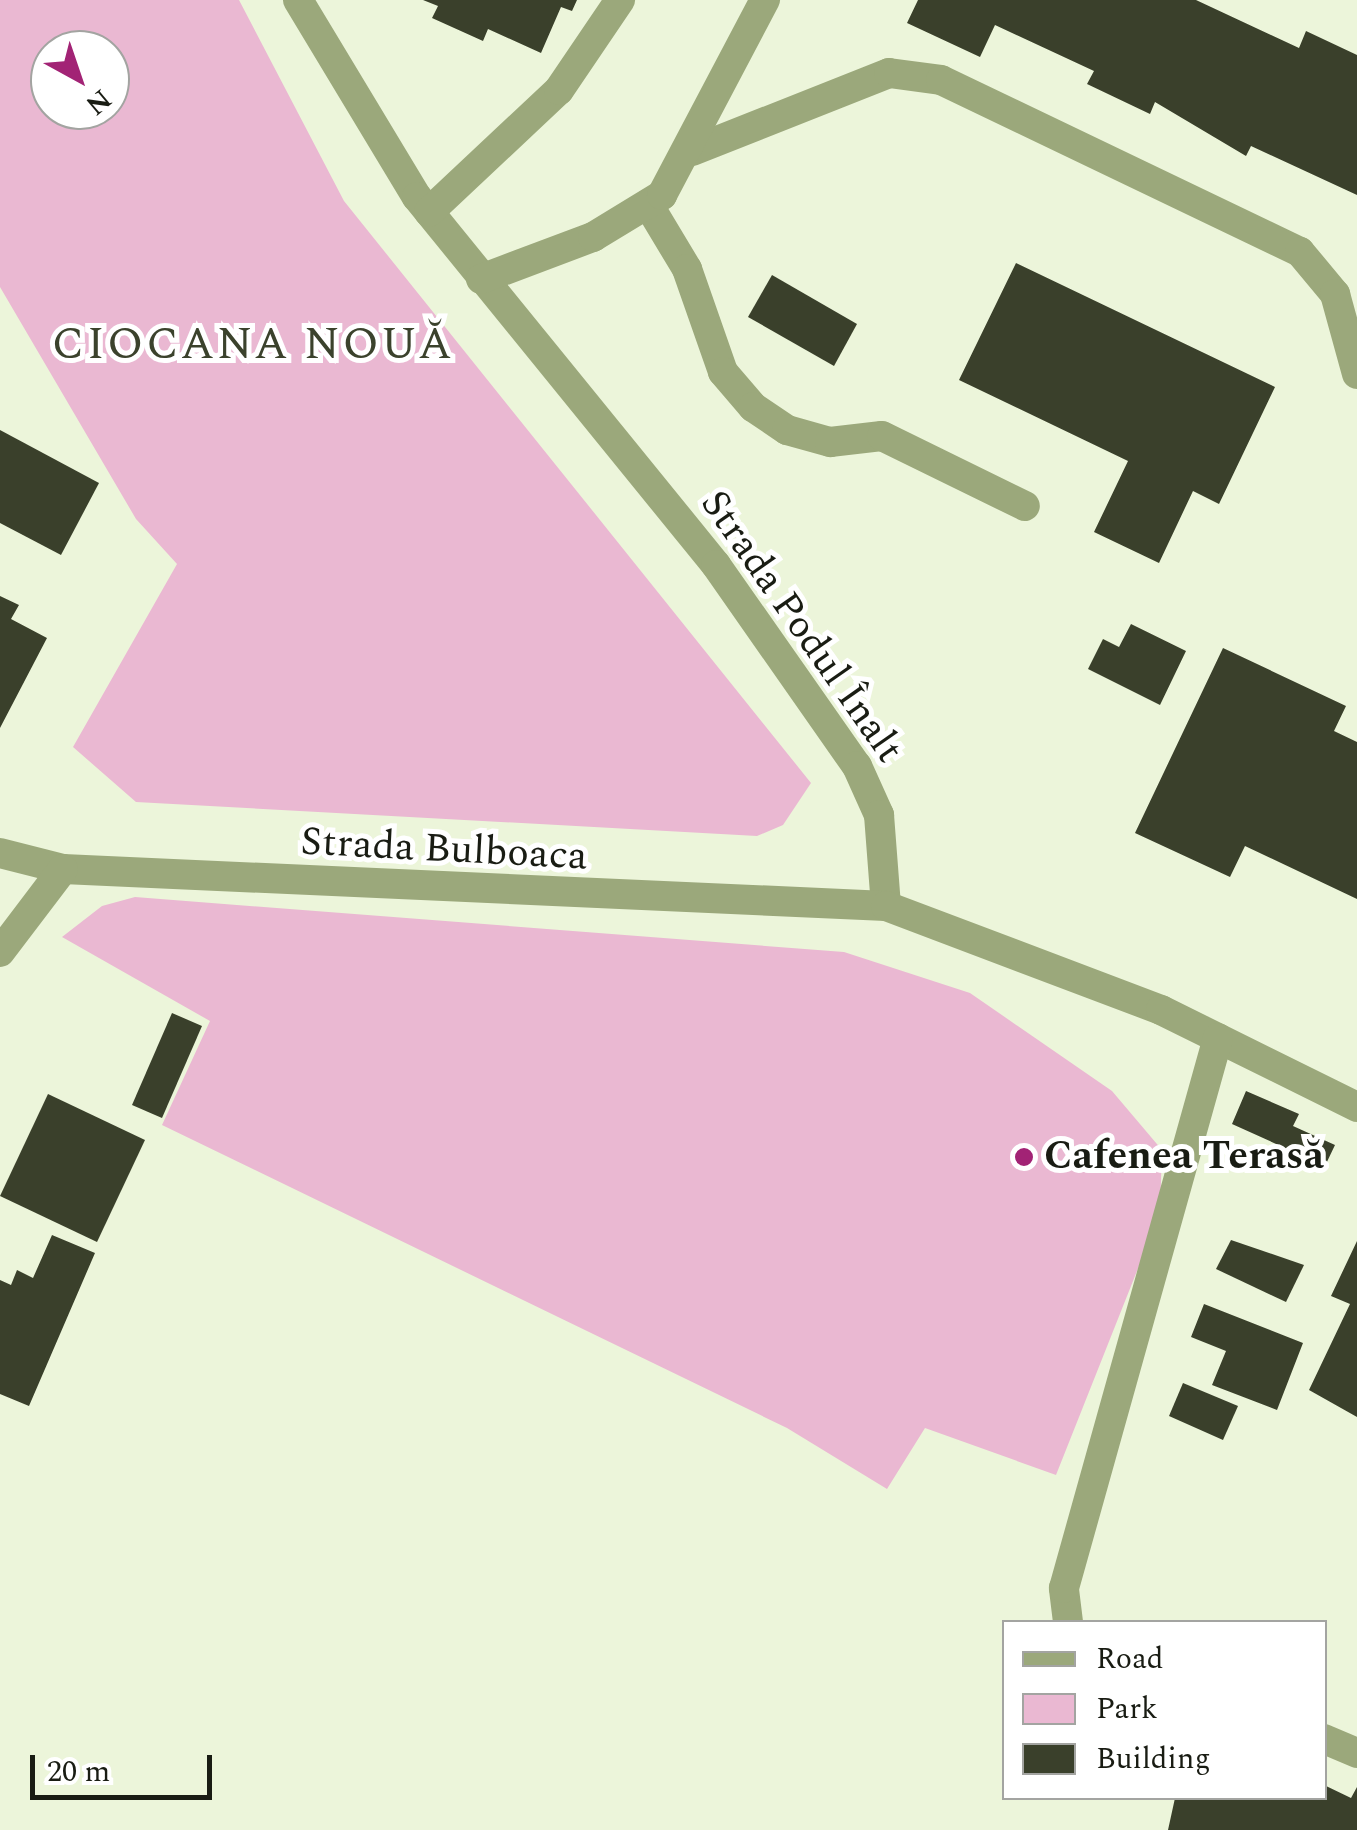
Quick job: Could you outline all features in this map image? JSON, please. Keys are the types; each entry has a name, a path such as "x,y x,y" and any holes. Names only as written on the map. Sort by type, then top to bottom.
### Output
{"street":[{"name":"Strada Podul Înalt","path":"298,0 428,212 716,565 857,766 880,815 886,906"},
{"path":"428,212 559,90 620,0"},
{"path":"480,279 594,238 648,204 692,150 765,0"},
{"path":"692,150 889,73 940,80 1300,252 1335,294 1357,374"},
{"path":"648,204 687,269 723,372 753,407 787,430 830,442 882,436 1025,506"},
{"name":"Strada Bulboaca","path":"0,853 63,869 886,906"},
{"path":"0,952 63,869"},
{"path":"886,906 1218,1038 1357,1107"},
{"path":"1068,1620 1064,1588 1218,1038"},
{"path":"1327,1740 1357,1752"}],"green space":[{"path":"0,0 239,0 344,201 811,783 783,825 757,836 136,802 73,747 177,564 136,519 0,287"},
{"path":"135,897 844,952 970,993 1112,1091 1162,1150 1160,1213 1056,1475 925,1428 887,1489 787,1428 162,1125 210,1021 62,937 102,906"}],"building":[{"path":"423,0 577,0 572,11 561,7 541,53 488,29 483,41 432,18 438,6"},
{"path":"918,0 1196,0 1299,48 1306,31 1357,55 1357,195 1251,146 1246,156 1155,102 1150,114 1087,84 1094,71 995,25 980,57 907,23"},
{"path":"1016,263 1275,387 1219,504 1193,491 1159,563 1094,532 1128,461 959,380"},
{"path":"772,275 857,324 834,366 748,317"},
{"path":"0,430 99,483 61,555 0,523"},
{"path":"0,596 19,605 11,619 47,638 0,728"},
{"path":"1131,624 1186,651 1160,705 1088,669 1103,639 1119,647"},
{"path":"1223,648 1346,706 1334,731 1357,742 1357,899 1245,846 1230,877 1135,833"},
{"path":"172,1013 202,1026 162,1118 132,1105"},
{"path":"1246,1091 1299,1114 1293,1126 1335,1145 1325,1166 1232,1124"},
{"path":"48,1094 145,1140 97,1242 0,1196"},
{"path":"52,1235 95,1253 29,1406 0,1394 0,1280 11,1285 17,1270 33,1278"},
{"path":"1231,1240 1304,1265 1286,1302 1216,1269"},
{"path":"1357,1241 1357,1417 1309,1390 1350,1304 1331,1296"},
{"path":"1204,1304 1303,1343 1277,1410 1212,1385 1226,1351 1191,1337"},
{"path":"1183,1383 1238,1406 1223,1440 1169,1416"},
{"path":"1327,1786 1351,1798 1357,1787 1357,1830 1168,1830 1175,1800 1327,1800"}],"place":[{"name":"Cafenea Terasă","path":"1024,1157"}],"district":[{"name":"CIOCANA NOUĂ","path":"253,345"}]}
